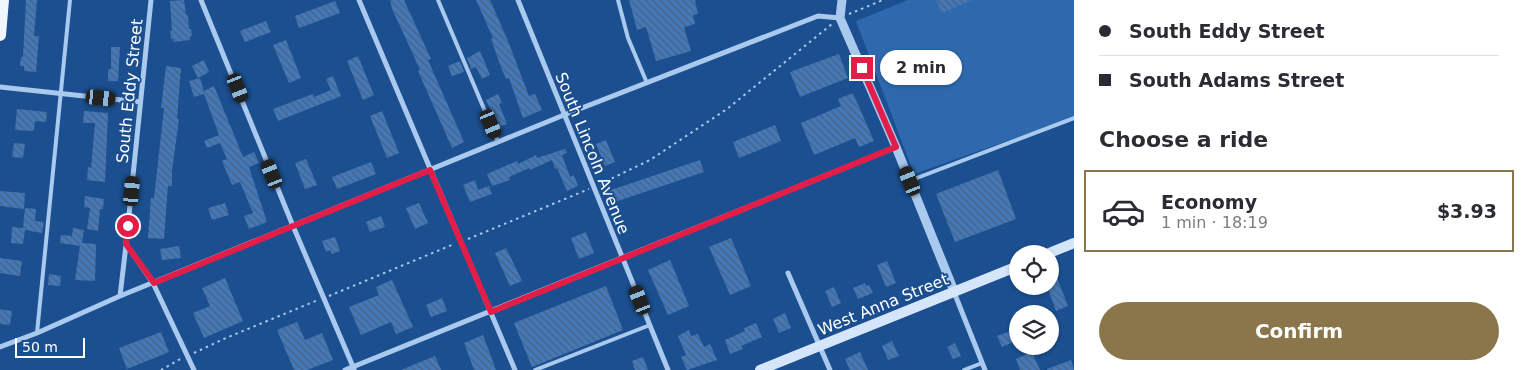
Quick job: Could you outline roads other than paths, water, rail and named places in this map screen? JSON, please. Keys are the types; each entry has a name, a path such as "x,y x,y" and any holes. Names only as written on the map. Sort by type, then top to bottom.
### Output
{"main road":[{"path":"0,35 3,0"},
{"path":"1059,249 1074,243"},
{"name":"West Anna Street","path":"760,370 1009,270"}],"street":[{"name":"South Eddy Street","path":"120,296 151,0"},
{"path":"201,0 293,226 354,368"},
{"path":"358,0 515,370"},
{"name":"South Lincoln Avenue","path":"518,0 668,370"},
{"path":"842,0 840,18 896,147 985,370"},
{"path":"0,347 38,333 120,296 564,115 818,16 840,18"},
{"path":"0,87 140,102"},
{"path":"345,370 354,368 896,147"},
{"path":"126,244 154,283 194,370"},
{"path":"788,273 830,370"}],"lane":[{"path":"38,333 70,0"},
{"path":"438,0 498,142"},
{"path":"618,0 628,38 647,83"},
{"path":"910,181 1074,118"},
{"path":"535,370 650,325"},
{"path":"964,370 982,363"}]}
